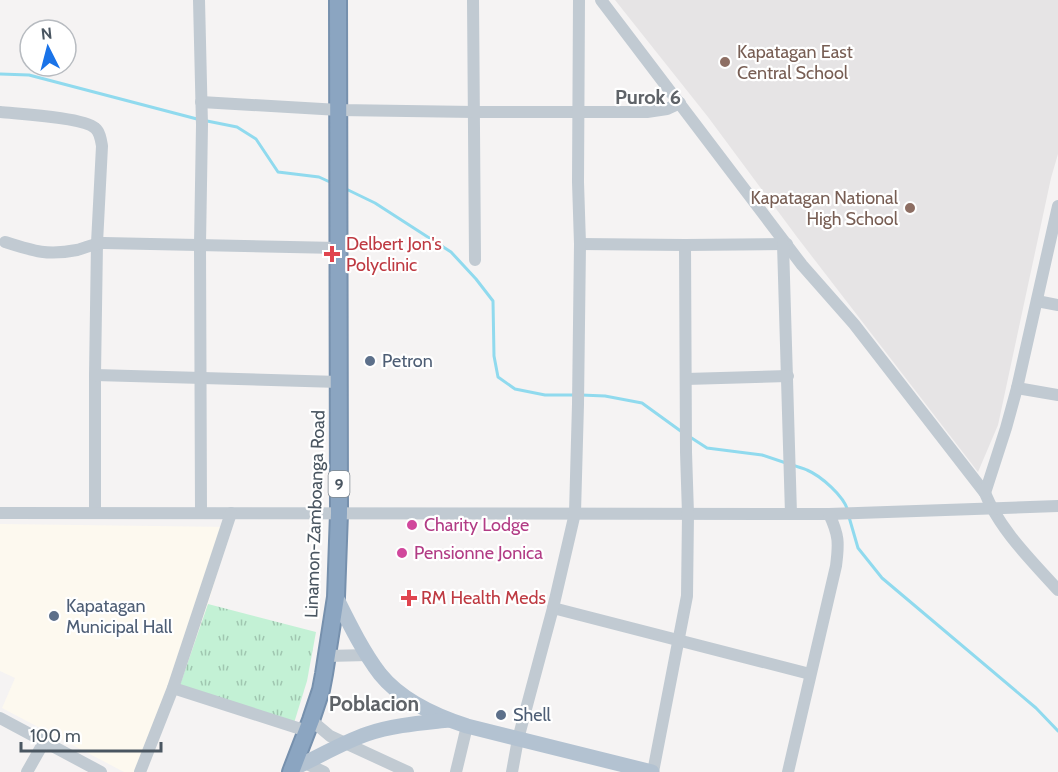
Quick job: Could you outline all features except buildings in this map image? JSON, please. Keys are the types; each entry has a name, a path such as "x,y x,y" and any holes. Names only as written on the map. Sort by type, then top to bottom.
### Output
{"highway":[{"name":"Linamon-Zamboanga Road","path":"296,768 321,690 336,597 339,513 338,0"}],"main road":[{"path":"336,597 381,675 395,689 418,704 449,720 467,726 653,772"},
{"path":"296,768 344,743 386,728 449,720"}],"street":[{"path":"199,0 202,125 201,513"},
{"path":"473,0 475,260"},
{"path":"512,772 518,739 553,608 575,513 580,244 579,0"},
{"path":"601,0 785,244 854,324 985,493 991,508 1009,534 1058,590"},
{"path":"201,105 474,112 659,111 680,103"},
{"path":"0,112 63,118 88,124 95,128 102,146 94,375 95,513"},
{"path":"985,493 1017,388 1058,206"},
{"path":"5,242 36,252 48,253 80,249 97,243 338,248"},
{"path":"580,244 785,244"},
{"path":"785,244 791,514"},
{"path":"653,772 687,596 684,245"},
{"path":"1036,301 1058,305"},
{"path":"94,375 339,382"},
{"path":"686,379 788,376"},
{"path":"1017,388 1058,395"},
{"path":"0,513 833,514 1058,506"},
{"path":"140,772 173,688 231,513"},
{"path":"788,772 836,566 838,535 833,514"},
{"path":"553,608 810,674"},
{"path":"327,656 368,655"},
{"path":"173,688 309,725 408,772"},
{"path":"0,718 101,772"},
{"path":"456,772 467,726"},
{"path":"27,772 44,742"},
{"path":"296,768 324,772"}],"shaded area":[{"name":"Kapatagan National High School","path":"615,0 1058,0 1058,154 998,425 978,472 797,237 708,117"},
{"path":"0,524 231,527 180,685 146,772 124,772 2,708 15,678 0,671"}],"green space":[{"path":"208,604 316,632 307,681 294,723 180,685"}],"waterway":[{"path":"0,74 29,75 197,119"},
{"path":"207,121 237,127 256,139 278,172 319,177 332,183"},
{"path":"344,188 375,203 451,252 476,279 493,301 494,356 498,377 515,389 545,395 575,395"},
{"path":"581,395 605,396 642,403 682,432"},
{"path":"690,437 707,448 762,455 786,463"},
{"path":"793,465 813,473 825,482 842,499 848,511"},
{"path":"849,517 858,548 882,578 1036,708 1058,731"}],"place":[{"name":"Kapatagan East Central School","path":"725,62"},
{"name":"Kapatagan National High School","path":"910,208"},
{"name":"Delbert Jon's Polyclinic","path":"332,254"},
{"name":"Petron","path":"370,361"},
{"name":"Charity Lodge","path":"412,525"},
{"name":"Pensionne Jonica","path":"402,553"},
{"name":"RM Health Meds","path":"409,598"},
{"name":"Kapatagan Municipal Hall","path":"54,616"},
{"name":"Shell","path":"501,715"}],"district":[{"name":"Purok 6","path":"648,97"},
{"name":"Poblacion","path":"374,703"}]}
